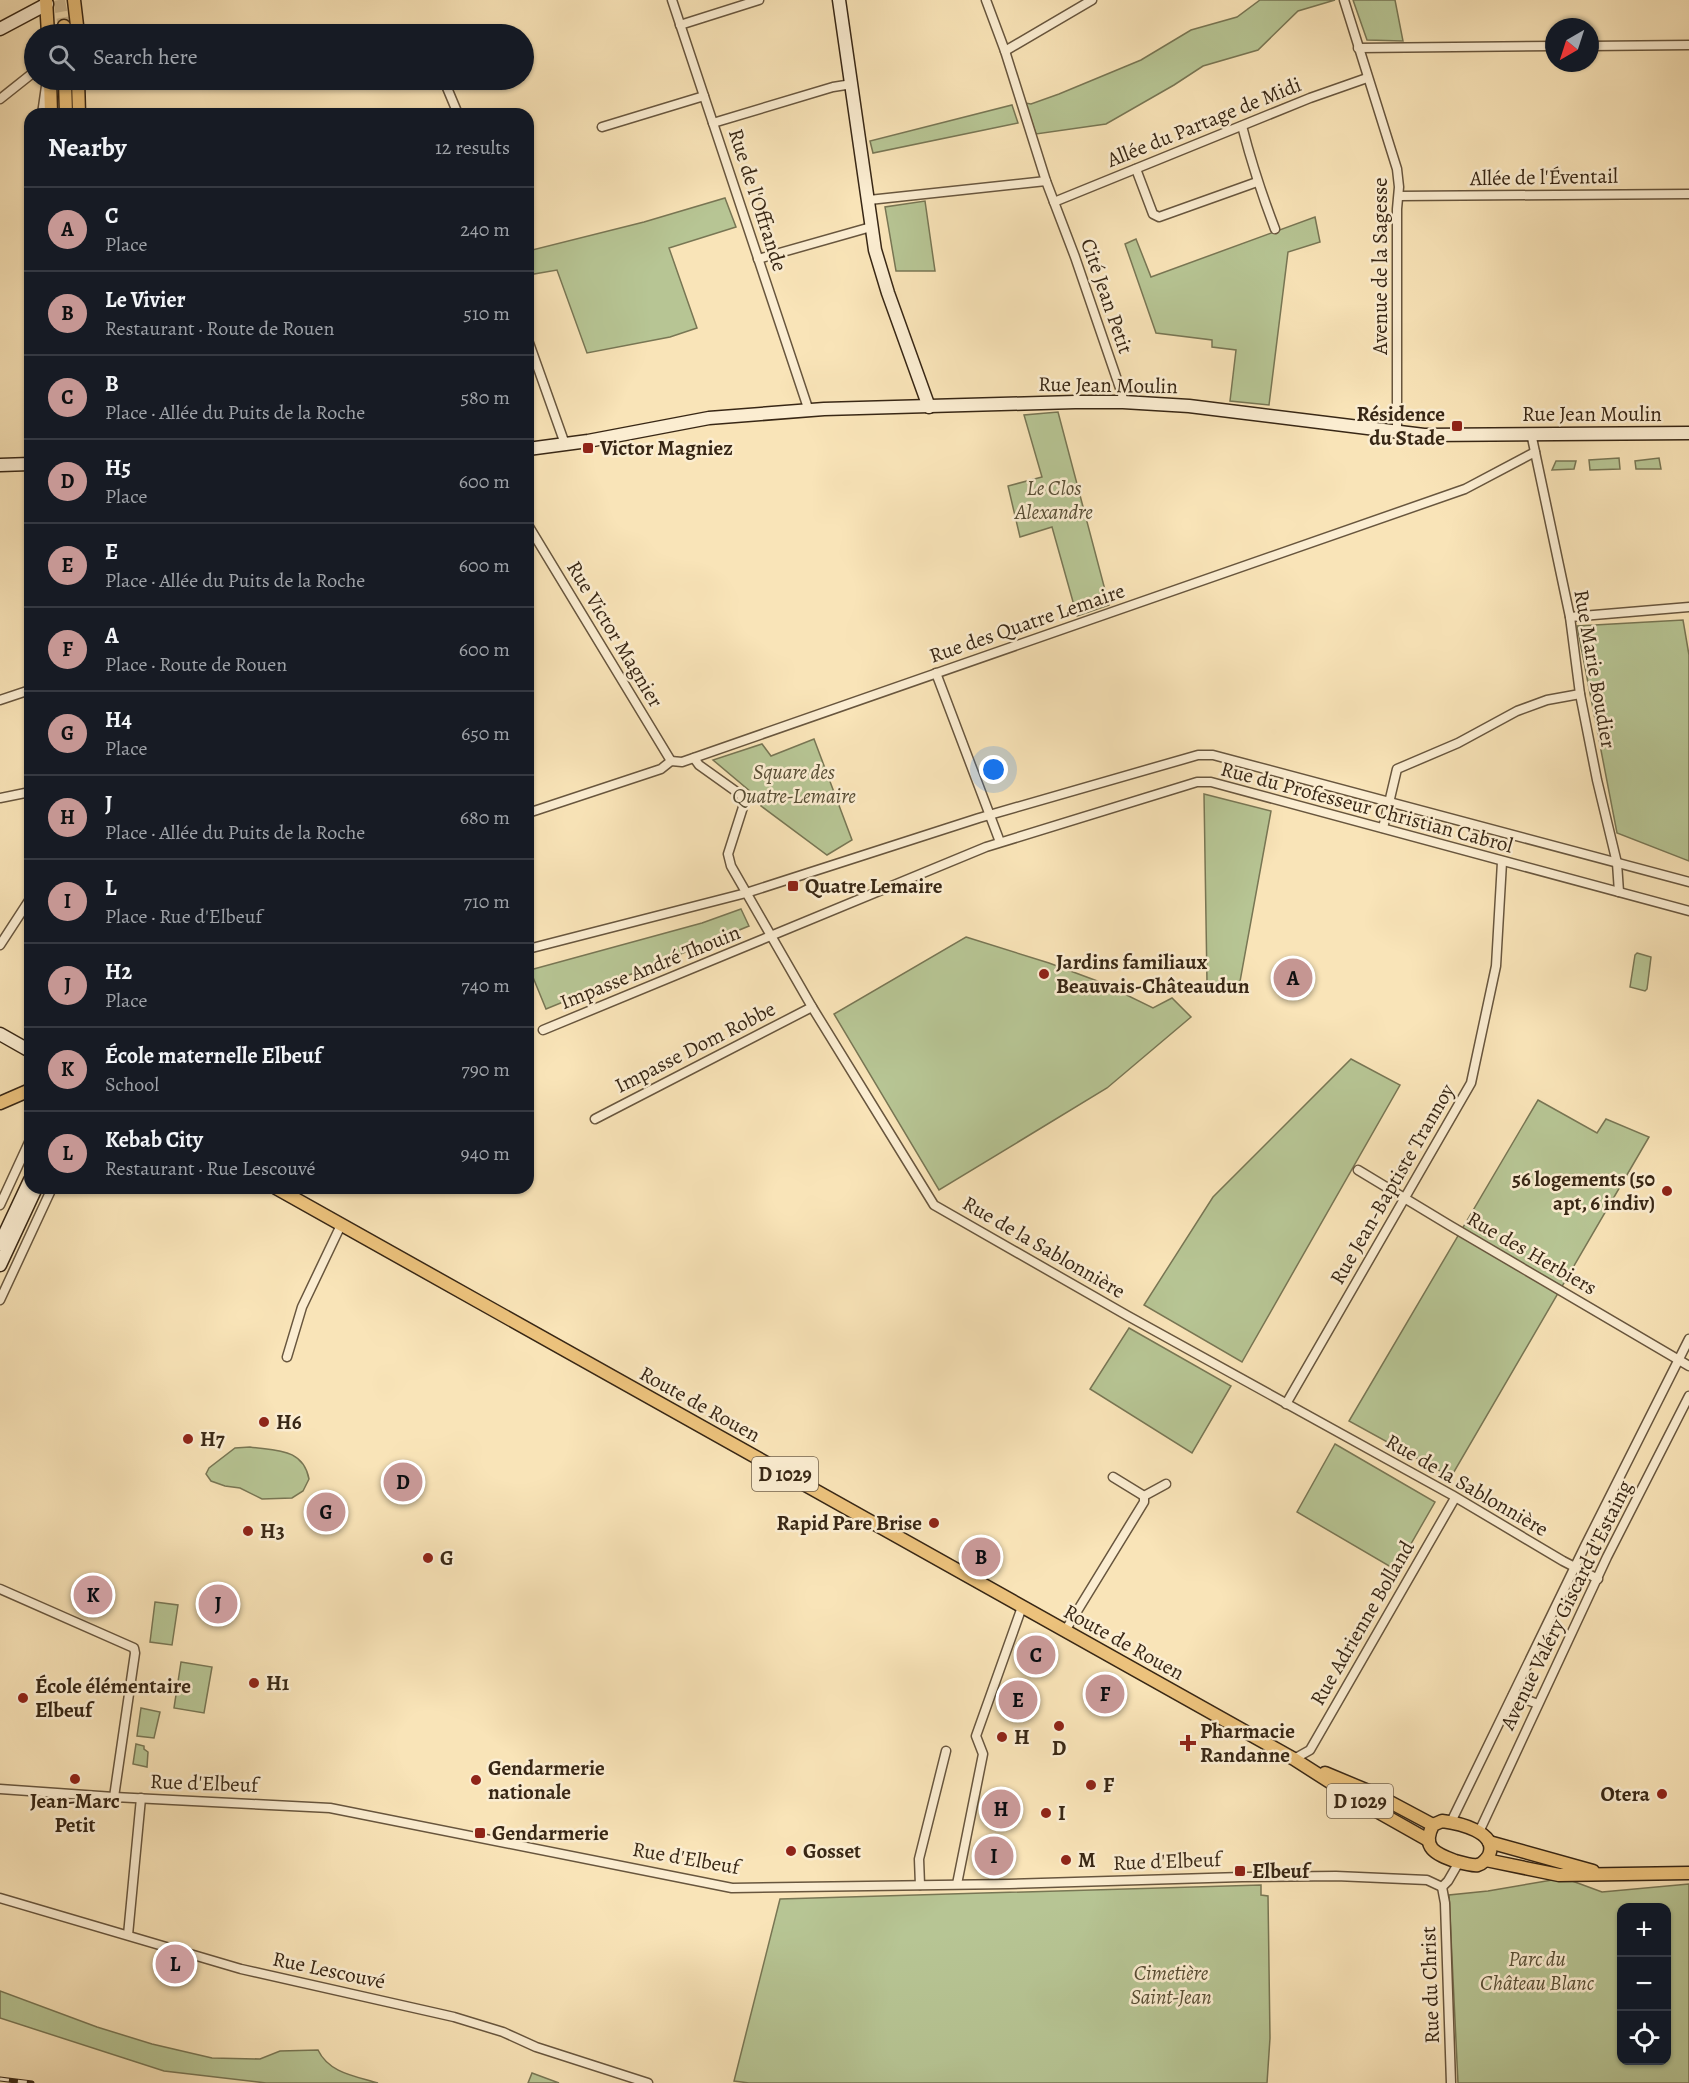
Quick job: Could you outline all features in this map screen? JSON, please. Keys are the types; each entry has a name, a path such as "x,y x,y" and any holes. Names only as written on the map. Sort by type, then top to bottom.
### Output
{"main road":[{"path":"74,0 77,24"},
{"path":"839,0 869,200 870,227 888,293 929,407"},
{"path":"0,28 50,1"},
{"path":"49,24 50,1"},
{"path":"49,90 50,108"},
{"path":"65,90 66,108"},
{"path":"78,90 79,108"},
{"name":"Rue Jean Moulin","path":"534,448 709,418 809,411 1123,402 1189,406 1397,433 1456,436 1531,433 1689,433"},
{"path":"0,465 24,464"},
{"path":"0,1034 24,1048"},
{"path":"0,1103 24,1093"},
{"path":"0,1245 24,1193"},
{"path":"0,1265 33,1194"},
{"name":"Route de Rouen","path":"287,1194 1294,1760 1428,1840"},
{"name":"Route de Rouen","path":"1294,1760 1373,1793 1433,1825"},
{"path":"1489,1842 1489,1856 1478,1865 1459,1862 1438,1854 1428,1840 1433,1825 1442,1821 1451,1822 1479,1832 1489,1842 1612,1875"},
{"path":"1485,1860 1559,1875 1689,1873"}],"street":[{"name":"Rue de l'Offrande","path":"672,0 809,411"},
{"path":"680,25 759,0"},
{"name":"Cité Jean Petit","path":"986,0 1123,402"},
{"path":"1005,51 1092,0"},
{"name":"Avenue de la Sagesse","path":"1344,0 1397,169 1399,196 1397,209 1397,433"},
{"path":"1599,46 1689,45"},
{"path":"1359,48 1545,46"},
{"name":"Allée du Partage de Midi","path":"1054,202 1367,78"},
{"path":"0,99 24,80"},
{"path":"713,123 825,89 852,84"},
{"path":"43,108 46,90"},
{"path":"448,90 456,108"},
{"path":"602,127 704,96"},
{"path":"1242,126 1257,173 1257,182 1275,229"},
{"path":"1136,169 1153,214 1160,217 1257,182"},
{"path":"869,200 1046,181"},
{"name":"Allée de l'Éventail","path":"1399,196 1689,194"},
{"path":"758,259 870,227"},
{"path":"534,357 565,444"},
{"name":"Rue Marie Boudier","path":"1531,433 1570,617 1580,694 1617,863 1619,892"},
{"name":"Rue des Quatre Lemaire","path":"534,811 661,769 671,761 682,762 694,758 1465,489 1534,452"},
{"name":"Rue Victor Magnier","path":"534,535 671,761"},
{"path":"1570,617 1689,607"},
{"path":"936,673 1000,842"},
{"path":"0,700 24,692"},
{"path":"1383,828 1397,768 1458,743 1517,711 1547,699 1580,694"},
{"path":"534,947 746,893 990,815 1198,755 1213,755 1689,882"},
{"name":"Rue de la Sablonnière","path":"694,758 699,765 741,795 744,804 728,854 730,866 770,938 934,1205 1598,1579"},
{"name":"Rue du Professeur Christian Cabrol","path":"770,938 1000,842 1197,782 1211,782 1689,911"},
{"path":"0,798 24,793"},
{"name":"Rue Jean-Baptiste Trannoy","path":"1287,1404 1471,1083 1496,966 1502,862"},
{"path":"0,945 24,908"},
{"name":"Impasse André Thouin","path":"543,1030 770,938"},
{"name":"Impasse Dom Robbe","path":"594,1119 812,1007"},
{"path":"0,1205 24,1153"},
{"name":"Rue des Herbiers","path":"1358,1170 1689,1366"},
{"path":"0,1300 49,1194"},
{"path":"287,1357 302,1307 341,1225"},
{"name":"Avenue Valéry Giscard d'Estaing","path":"1451,1822 1689,1339"},
{"name":"Avenue Valéry Giscard d'Estaing","path":"1479,1832 1598,1579 1689,1396"},
{"path":"1065,1631 1144,1502 1143,1496 1113,1477"},
{"path":"1143,1496 1166,1484"},
{"name":"Rue Adrienne Bolland","path":"1294,1760 1310,1750 1455,1498"},
{"path":"0,1589 134,1648 114,1797"},
{"path":"957,1884 983,1754 976,1736 1022,1607"},
{"path":"1513,1695 1538,1704"},
{"path":"920,1885 919,1859 946,1751"},
{"name":"Rue d'Elbeuf","path":"0,1789 330,1808 732,1888 1336,1876 1427,1880 1442,1887"},
{"path":"128,1935 141,1798"},
{"path":"1442,1887 1459,1862"},
{"name":"Rue du Christ","path":"1442,1887 1445,1903 1451,2083"},
{"name":"Rue Lescouvé","path":"0,1898 241,1969 454,2017 503,2032 536,2047 648,2083"}],"green space":[{"path":"1260,0 1335,0 1298,11 1258,50 1203,66 1106,124 1036,134 1025,103 1031,104 1059,94 1141,60 1191,30 1237,17"},
{"path":"1353,0 1395,0 1403,41 1367,40"},
{"path":"1012,105 1018,123 873,153 870,141"},
{"path":"725,198 736,227 669,248 697,328 670,337 587,353 557,270 534,274 534,250 644,222"},
{"path":"925,201 935,271 896,271 885,207"},
{"path":"1315,217 1320,242 1288,252 1269,405 1230,401 1236,350 1212,347 1212,340 1156,333 1125,244 1136,239 1151,277"},
{"name":"Le Clos Alexandre","path":"1058,412 1109,605 1077,616 1052,527 1020,537 1008,486 1042,477 1024,415"},
{"path":"1619,458 1620,469 1590,470 1589,460"},
{"path":"1659,458 1661,469 1636,469 1635,461"},
{"path":"1556,461 1576,461 1574,469 1552,470"},
{"path":"1683,620 1689,655 1689,861 1617,833 1577,626"},
{"name":"Square des Quatre-Lemaire","path":"814,739 852,840 827,855 761,806 764,803 713,760 762,744 771,756"},
{"path":"1204,794 1271,811 1239,987 1207,982"},
{"path":"741,909 749,926 546,1009 534,980 534,969 702,923"},
{"path":"966,937 1100,982 1153,1008 1172,998 1191,1017 1107,1088 939,1190 834,1014"},
{"path":"1637,953 1651,957 1645,991 1630,987"},
{"path":"1351,1059 1400,1085 1242,1362 1144,1305 1213,1197"},
{"path":"1538,1100 1597,1133 1606,1119 1649,1137 1451,1477 1349,1421"},
{"path":"1129,1328 1231,1386 1192,1453 1090,1389"},
{"path":"1335,1444 1435,1502 1396,1570 1297,1512"},
{"path":"250,1447 295,1456 306,1469 309,1479 303,1491 292,1498 262,1499 240,1488 211,1481 206,1474 209,1468 235,1448"},
{"path":"155,1602 178,1605 172,1645 150,1642"},
{"path":"181,1662 212,1667 204,1713 174,1708"},
{"path":"141,1708 160,1712 154,1738 137,1736"},
{"path":"136,1744 144,1746 148,1752 147,1767 133,1764"},
{"name":"Parc du Château Blanc","path":"1564,1878 1602,1892 1689,1884 1689,2083 1458,2083 1449,1895"},
{"name":"Cimetière Saint-Jean","path":"1261,1885 1261,1895 1268,1896 1270,2038 1267,2083 749,2083 734,2081 780,1899"},
{"path":"0,1991 97,2027 152,2044 212,2058 260,2059 280,2051 318,2050 323,2058 336,2069 378,2083 266,2083 164,2071 0,2018"},
{"path":"532,2073 559,2083 528,2083"}],"tunnel":[{"path":"59,0 64,24"}],"railway":[{"path":"0,2079 32,2083"}],"place":[{"name":"Résidence du Stade","path":"1457,426"},
{"name":"Victor Magniez","path":"588,448"},
{"name":"Quatre Lemaire","path":"793,886"},
{"name":"Jardins familiaux Beauvais-Châteaudun","path":"1044,974"},
{"name":"C","path":"1293,978"},
{"name":"56 logements (50 apt, 6 indiv)","path":"1667,1191"},
{"name":"H6","path":"264,1422"},
{"name":"H7","path":"188,1439"},
{"name":"H5","path":"403,1482"},
{"name":"H4","path":"326,1512"},
{"name":"Rapid Pare Brise","path":"934,1523"},
{"name":"H3","path":"248,1531"},
{"name":"Le Vivier","path":"981,1557"},
{"name":"G","path":"428,1558"},
{"name":"École maternelle Elbeuf","path":"93,1595"},
{"name":"H2","path":"218,1604"},
{"name":"B","path":"1036,1655"},
{"name":"H1","path":"254,1683"},
{"name":"A","path":"1105,1694"},
{"name":"École élémentaire Elbeuf","path":"23,1698"},
{"name":"E","path":"1018,1700"},
{"name":"D","path":"1059,1726"},
{"name":"H","path":"1002,1737"},
{"name":"Pharmacie Randanne","path":"1188,1743"},
{"name":"Jean-Marc Petit","path":"75,1779"},
{"name":"Gendarmerie nationale","path":"476,1780"},
{"name":"F","path":"1091,1785"},
{"name":"Otera","path":"1662,1794"},
{"name":"J","path":"1001,1809"},
{"name":"I","path":"1046,1813"},
{"name":"Gendarmerie","path":"480,1833"},
{"name":"Gosset","path":"791,1851"},
{"name":"L","path":"994,1856"},
{"name":"M","path":"1066,1860"},
{"name":"Elbeuf","path":"1240,1871"},
{"name":"Kebab City","path":"175,1964"}]}
